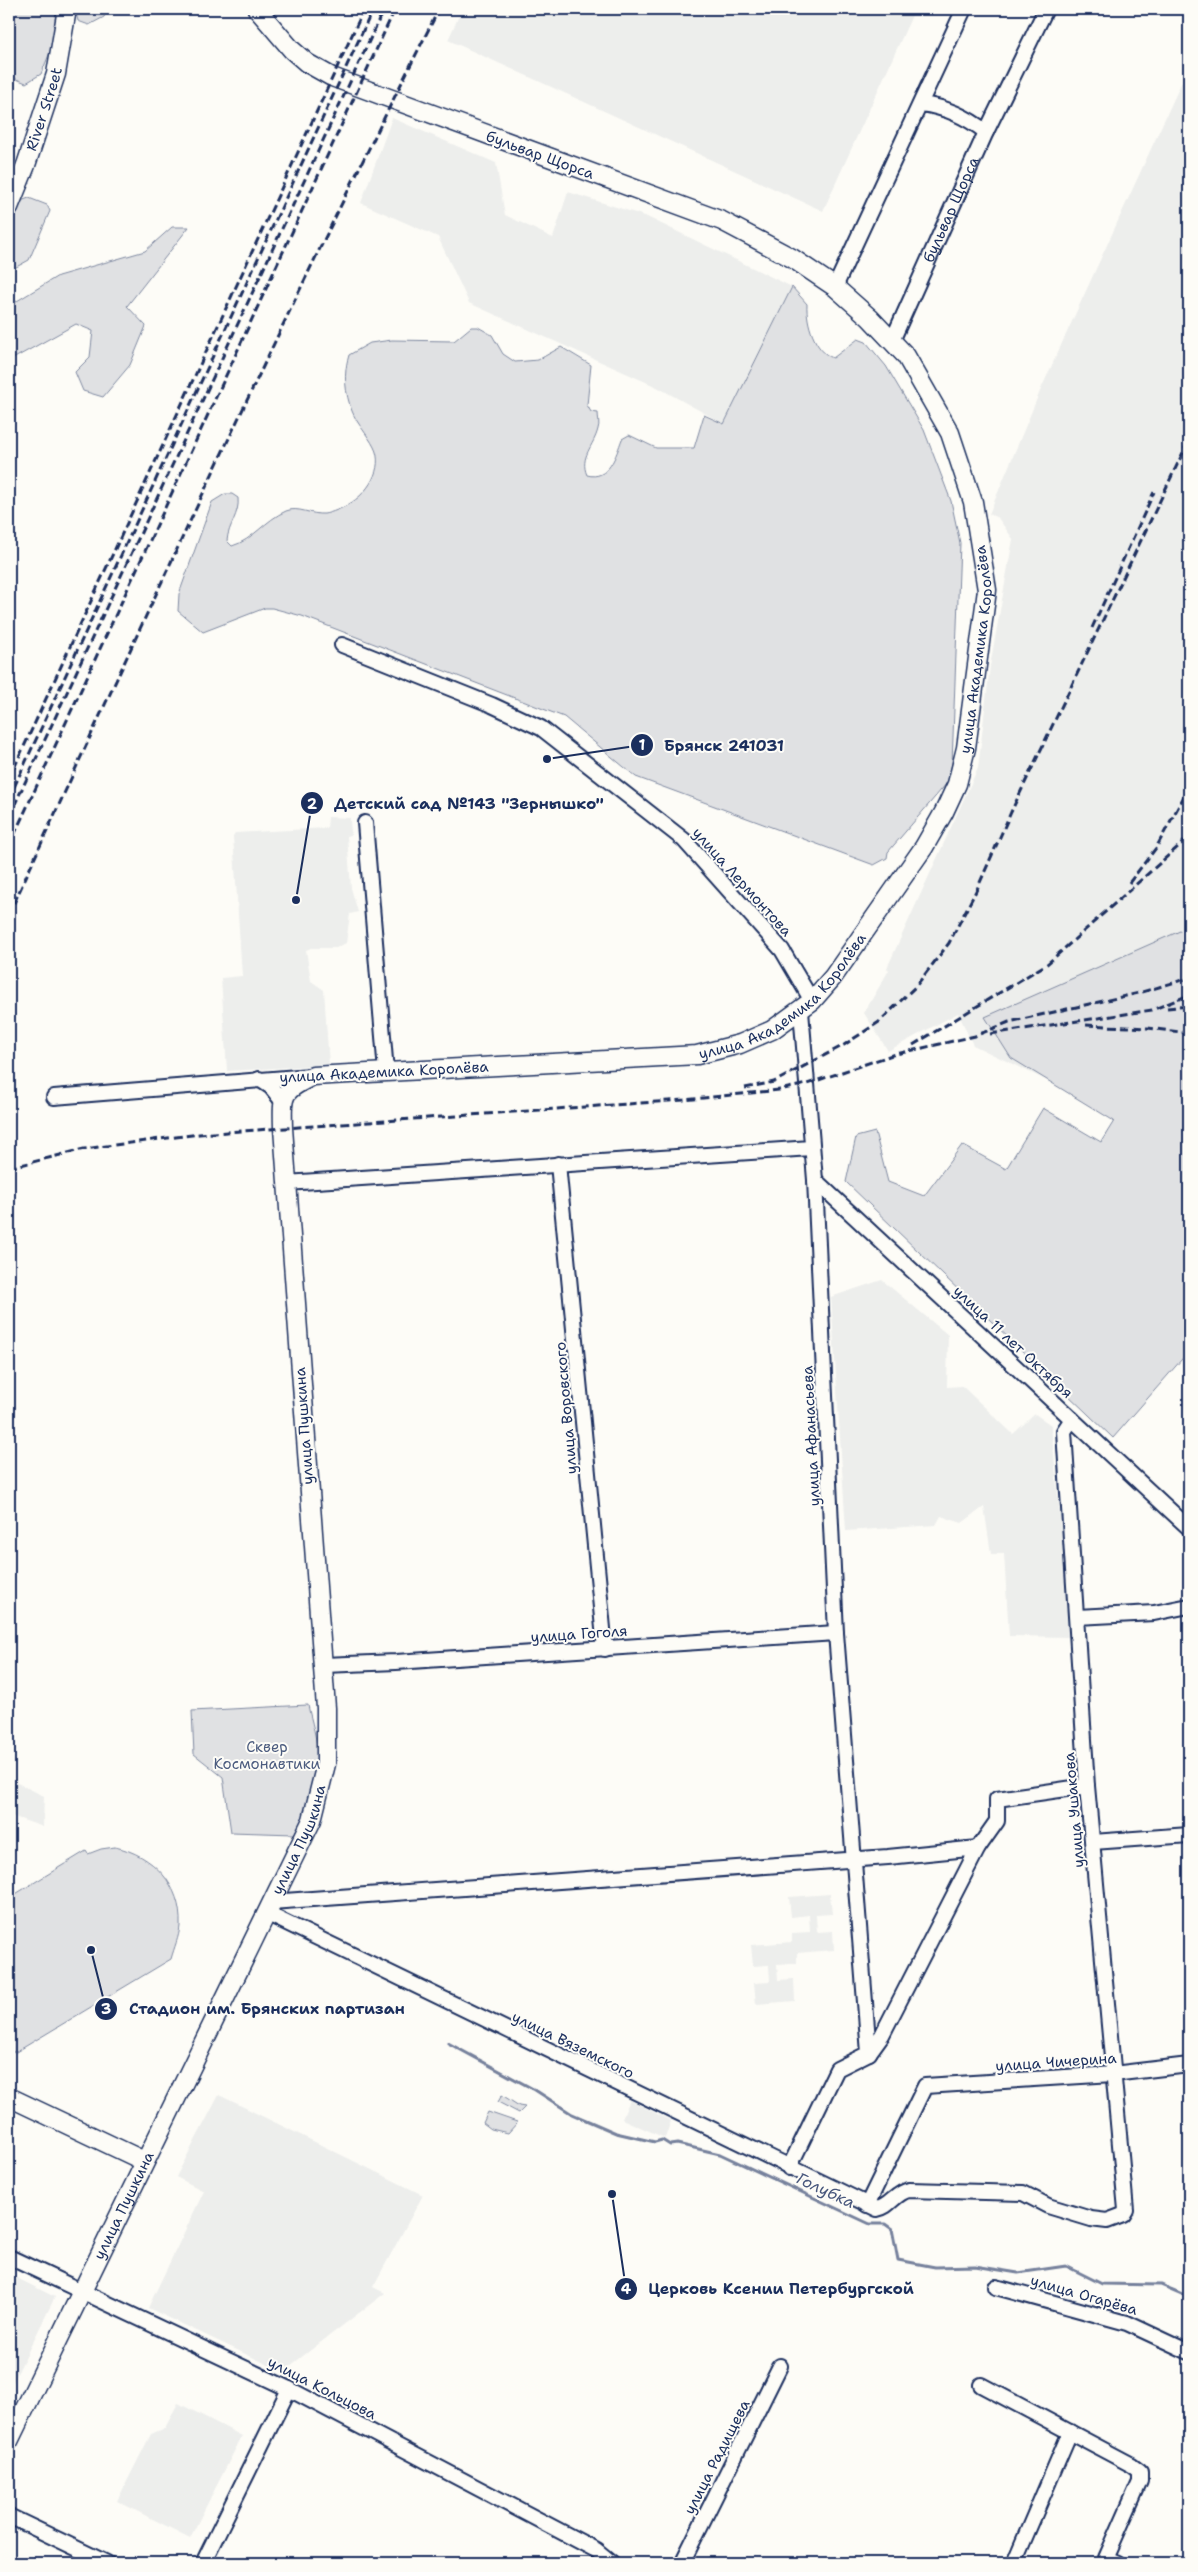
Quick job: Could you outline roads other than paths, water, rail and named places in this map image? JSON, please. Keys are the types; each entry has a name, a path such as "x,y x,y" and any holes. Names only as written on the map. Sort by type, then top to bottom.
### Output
{"main road":[{"name":"River Street","path":"9,207 26,165 56,74 67,9"},
{"name":"бульвар Щорса","path":"258,9 292,50 307,64 332,77 722,221 792,258 835,287 870,318 892,341"},
{"name":"улица Академика Королёва","path":"314,1076 697,1055 740,1044 772,1030 806,1006 838,971 924,847 957,784 966,748 980,652 986,590 973,502 946,423 906,356 892,341"},
{"path":"282,1101 289,1088 314,1076"},
{"name":"улица Пушкина","path":"9,2441 312,1820 326,1764 324,1665 306,1466 282,1101"},
{"path":"9,2097 144,2161"}],"street":[{"path":"835,287 964,9"},
{"name":"бульвар Щорса","path":"892,341 986,132 1046,9"},
{"path":"921,104 937,106 972,121 986,132"},
{"name":"улица Лермонтова","path":"342,645 492,705 540,728 684,840 782,950 806,1006"},
{"path":"365,823 386,1072"},
{"name":"улица Афанасьева","path":"806,1006 811,1148 815,1180 836,1633 868,2052"},
{"name":"улица Академика Королёва","path":"54,1097 314,1076"},
{"path":"260,1079 271,1087 282,1101"},
{"path":"286,1183 811,1148"},
{"name":"улица Воровского","path":"558,1164 605,1649"},
{"name":"улица 11 лет Октября","path":"815,1180 1189,1528"},
{"name":"улица Ушакова","path":"867,2205 877,2209 883,2208 900,2192 909,2190 1024,2193 1048,2206 1091,2219 1107,2221 1123,2215 1126,2210 1093,1842 1086,1786 1064,1431 1072,1419"},
{"path":"1077,1617 1154,1613 1189,1606"},
{"name":"улица Гоголя","path":"324,1665 605,1649 836,1633"},
{"path":"789,2168 837,2069 868,2052 882,2035 978,1848 997,1821 997,1799 1086,1786"},
{"path":"1093,1842 1189,1835"},
{"path":"268,1908 978,1848"},
{"name":"улица Вяземского","path":"268,1908 789,2168 867,2205"},
{"name":"улица Чичерина","path":"867,2205 926,2086 1113,2074 1189,2065"},
{"name":"улица Кольцова","path":"9,2256 289,2389 596,2550 612,2563"},
{"name":"улица Огарёва","path":"996,2287 1127,2323 1189,2352"},
{"name":"улица Радищева","path":"682,2563 780,2366"},
{"path":"981,2385 1140,2471 1140,2480 1110,2561"},
{"path":"203,2563 289,2389"},
{"path":"1014,2563 1016,2554 1070,2432"},
{"path":"9,2516 107,2563"}],"waterway":[{"name":"Голубка","path":"448,2043 535,2090 572,2114 616,2133 655,2142 662,2140 670,2145 677,2144 720,2154 870,2224 885,2224 892,2229 898,2260 935,2267 975,2266 1018,2273 1066,2266 1102,2284 1161,2285 1189,2297"}],"railway":[{"path":"9,779 364,9"},
{"path":"9,798 373,9"},
{"path":"9,817 384,9"},
{"path":"9,846 395,9"},
{"path":"9,914 273,346 439,9"},
{"path":"745,1088 774,1082 844,1045 879,1022 916,986 949,943 978,887 1011,812 1189,440"},
{"path":"1092,628 1154,492"},
{"path":"1129,883 1156,848 1189,787"},
{"path":"913,1045 1047,964 1189,837"},
{"path":"9,1168 84,1149 199,1134 684,1100 779,1090 807,1084 892,1055 975,1036 1009,1022 1139,993 1189,978"},
{"path":"990,1034 1152,1010 1189,995"},
{"path":"1167,1008 1189,1006"},
{"path":"1086,1025 1148,1028 1189,1033"}],"place":[{"name":"Брянск 241031","path":"547,759"},
{"name":"Детский сад №143 \"Зернышко\"","path":"296,900"},
{"name":"Стадион им. Брянских партизан","path":"91,1950"},
{"name":"Церковь Ксении Петербургской","path":"612,2194"}],"park label":[{"name":"Сквер Космонавтики","path":"267,1756"}]}
